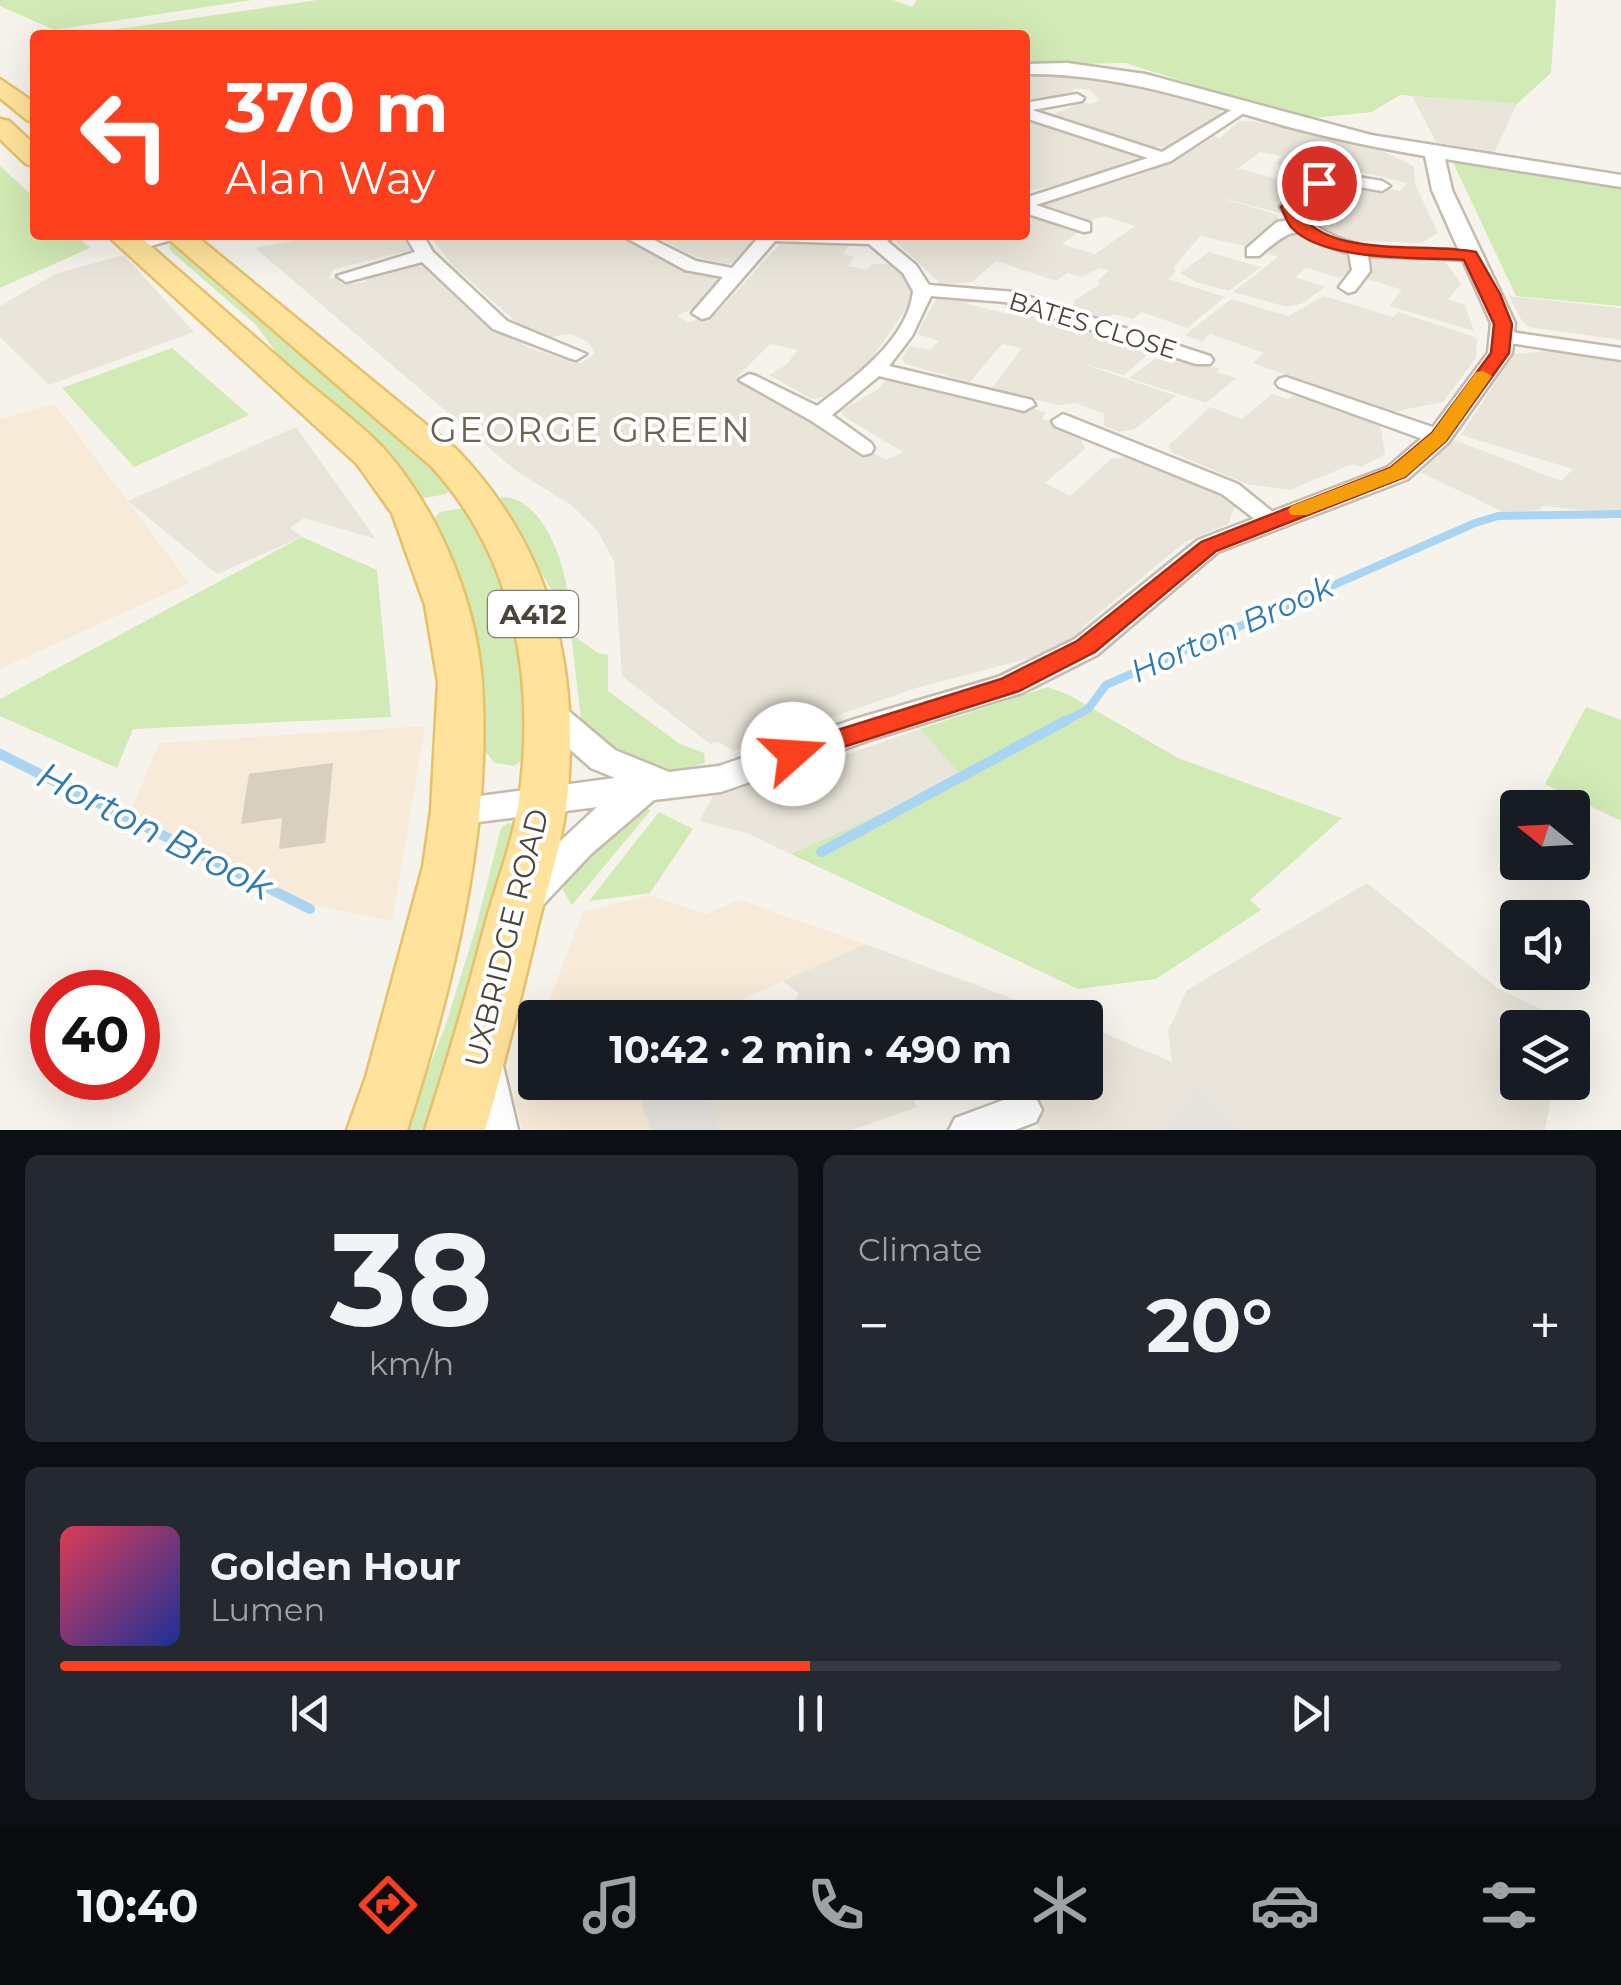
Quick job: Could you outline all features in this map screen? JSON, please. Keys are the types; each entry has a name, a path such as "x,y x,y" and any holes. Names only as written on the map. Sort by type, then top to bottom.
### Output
{"main road":[{"path":"0,86 30,110"},
{"path":"0,126 30,153"},
{"name":"A412","path":"141,240 370,456 412,512 446,605 460,682 455,812 448,867 395,1078 377,1130"},
{"name":"UXBRIDGE ROAD","path":"184,240 444,458 476,492 526,585 543,650 544,802 482,1044 455,1130"}],"street":[{"path":"1030,69 1071,66 1138,75 1337,134 1621,181"},
{"path":"1030,109 1077,98"},
{"path":"1030,204 1088,188 1165,158 1211,134 1243,109"},
{"path":"1030,112 1165,158"},
{"path":"455,812 721,779 864,728 1010,685 1086,646 1208,546 1398,473 1439,437 1500,353 1504,337 1492,294 1442,190 1433,148"},
{"path":"1382,186 1326,178 1288,207 1298,225 1322,240 1358,248 1470,255"},
{"path":"1030,207 1084,227"},
{"path":"1252,252 1283,226 1298,225"},
{"path":"417,240 426,255 500,325 576,354"},
{"path":"640,240 691,266 737,274"},
{"path":"702,313 762,240"},
{"path":"818,416 879,370 912,319 922,290 884,240"},
{"path":"1348,287 1362,271 1358,248"},
{"path":"346,276 426,255"},
{"name":"BATES CLOSE","path":"922,290 1007,296 1204,360"},
{"path":"1504,337 1621,354"},
{"path":"879,370 1024,405"},
{"path":"749,380 818,416 863,448"},
{"path":"1286,383 1439,437"},
{"path":"1063,421 1230,489 1272,521"},
{"path":"546,710 604,758 654,788"},
{"path":"517,907 578,844 654,788"},
{"path":"482,1044 499,1130"},
{"path":"968,1130 1023,1110"}],"shaded area":[{"path":"1082,74 1221,108 1221,115 1167,146 1153,147 1052,115 1082,102 1100,100 1090,90 1074,88 1071,93 1030,101 1030,75"},
{"path":"1412,96 1517,104 1494,153 1436,142"},
{"path":"1030,117 1140,152 1141,156 1078,180 1030,191"},
{"path":"1240,121 1256,121 1378,149 1414,166 1415,184 1438,233 1421,243 1357,241 1330,233 1309,218 1306,206 1333,181 1400,191 1407,183 1337,166 1329,173 1296,171 1276,164 1281,156 1260,152 1234,171 1241,169 1299,185 1285,196 1280,213 1207,194 1275,214 1280,219 1245,246 1200,236 1168,279 1225,297 1187,328 1142,312 1133,319 1113,314 1105,319 1075,308 1074,301 1100,284 1098,281 1109,270 1100,268 1081,277 1068,273 1056,281 996,261 972,282 941,284 894,240 1030,240 1030,211 1085,228 1062,244 1095,254 1135,226 1105,216 1089,221 1039,205 1137,176 1179,158 1214,136 1220,138"},
{"path":"1293,231 1346,250 1357,267 1340,278 1306,268 1295,277 1325,287 1301,304 1287,307 1233,292 1278,257 1262,251"},
{"path":"297,240 410,240 412,250 334,269 329,278 346,278 352,284 366,281 365,274 420,262 476,316 502,334 537,351 582,363 595,353 588,342 571,334 548,337 515,321 453,266 434,240 638,240 725,278 697,308 677,315 688,323 718,311 782,242 851,242 843,254 854,257 848,266 867,270 872,264 893,264 904,274 911,292 911,302 865,368 849,385 812,399 769,375 786,365 798,350 770,344 735,379 886,460 903,452 843,416 842,410 877,390 888,378 954,389 1046,412 1042,419 1079,433 1085,449 1045,483 1070,496 1111,459 1138,456 1205,483 1237,501 1228,524 1185,542 1087,623 1072,641 1042,655 916,688 734,751 718,742 710,744 622,676 614,561 597,530 571,505 515,470 255,248"},
{"path":"663,240 758,240 739,261 727,264 693,256"},
{"path":"1209,252 1261,267 1229,291 1180,273"},
{"path":"1370,254 1443,259 1461,284 1448,299 1465,305 1474,331 1389,306 1402,290 1365,278 1370,272"},
{"path":"124,255 194,332 49,385 0,337 0,306 55,274"},
{"path":"946,295 974,296 968,304 1008,314 1015,309 1006,301 1157,347 1124,375 1081,363 1176,396 1135,429 1119,432 1104,426 1104,414 1076,403 1058,405 991,389 1022,348 1002,344 970,382 905,364 902,358 910,346 930,350 939,341 917,334 936,299"},
{"path":"1324,296 1393,317 1398,312 1472,336 1477,339 1476,358 1443,402 1392,412 1253,363 1264,353 1210,334 1202,342 1185,335 1231,299 1288,316"},
{"path":"1509,296 1621,308 1621,340 1529,327"},
{"path":"1167,350 1204,366 1220,368 1217,372 1236,378 1206,403 1129,378"},
{"path":"1561,350 1621,359 1621,514 1543,506 1539,510 1505,513 1420,472 1455,440 1561,481 1573,469 1461,435 1514,354"},
{"path":"1296,393 1380,422 1385,454 1361,467 1352,464 1290,490 1247,484 1173,453 1168,446 1210,407 1242,419 1272,394 1288,399"},
{"path":"55,404 189,583 0,669 0,419"},
{"path":"296,427 376,539 304,518 290,528 302,537 217,574 128,501"},
{"path":"425,726 392,921 292,901 126,823 159,743"},
{"path":"920,729 964,777 791,854 747,833 699,821 716,791 767,773 781,777"},
{"path":"1367,883 1500,990 1543,1010 1500,1010 1500,1100 1551,1100 1545,1130 1242,1130 1199,1088 1161,1130 1041,1130 1023,1100 1103,1100 1103,1033 1172,1062 1168,1031 1187,990"},
{"path":"650,895 706,914 739,900 865,944 741,1000 549,1000 583,912"},
{"path":"865,944 1017,1000 795,1000 799,994 783,981"},
{"path":"1199,1088 1242,1130 1161,1130"},
{"path":"518,1089 518,1100 640,1100 650,1130 523,1130 514,1100"},
{"path":"640,1100 709,1100 720,1130 650,1130"},
{"path":"709,1100 914,1100 917,1107 852,1130 720,1130"}],"green space":[{"path":"0,0 252,0 54,30 0,6"},
{"path":"317,0 893,0 912,7 917,0 1556,0 1551,73 1517,104 1400,95 1372,112 1304,119 1125,63 1030,65 1030,30 112,30"},
{"path":"1451,158 1621,186 1621,306 1516,296"},
{"path":"0,166 30,193 30,240 81,240 90,248 0,288"},
{"path":"176,242 410,437 450,489 446,494 420,499 348,419 279,356 256,325 173,253 168,246"},
{"path":"172,348 249,415 134,467 62,388"},
{"path":"502,497 516,500 540,519 556,548 568,593 553,592 497,503"},
{"path":"463,508 473,517 512,596 528,690 524,759 514,766 495,763 482,748 430,523 440,512"},
{"path":"302,537 377,570 391,717 133,729 117,768 0,716 0,699"},
{"path":"571,634 598,653 608,655 608,691 680,744 704,753 705,763 668,771 638,765 610,750 582,727"},
{"path":"1048,687 1069,695 1178,758 1342,818 1250,900 1261,910 1156,979 1078,989 791,854 963,777 920,729"},
{"path":"1586,707 1621,720 1621,821 1590,806 1590,790 1557,790 1545,784"},
{"path":"644,808 651,810 572,905 563,890 577,864 607,832"},
{"path":"659,812 693,829 650,893 589,901"},
{"path":"508,823 518,825 429,1130 404,1130 445,1027 501,828"}],"building":[{"path":"333,763 325,843 279,849 282,818 241,824 249,774"}],"waterway":[{"name":"Horton Brook","path":"1060,724 1088,709 1106,685 1475,523 1498,516 1621,514"},
{"name":"Horton Brook","path":"821,852 1065,721"},
{"name":"Horton Brook","path":"0,754 310,909"}],"slow traffic":[{"path":"1299,510 1398,473 1439,437 1483,376"}],"district":[{"name":"GEORGE GREEN","path":"591,430"}],"route":[{"path":"793,754 864,728 1010,685 1086,646 1208,546 1398,473 1439,437 1500,353 1503,324 1492,294 1470,255 1358,248 1322,240 1298,225 1288,207 1319,183"}]}
